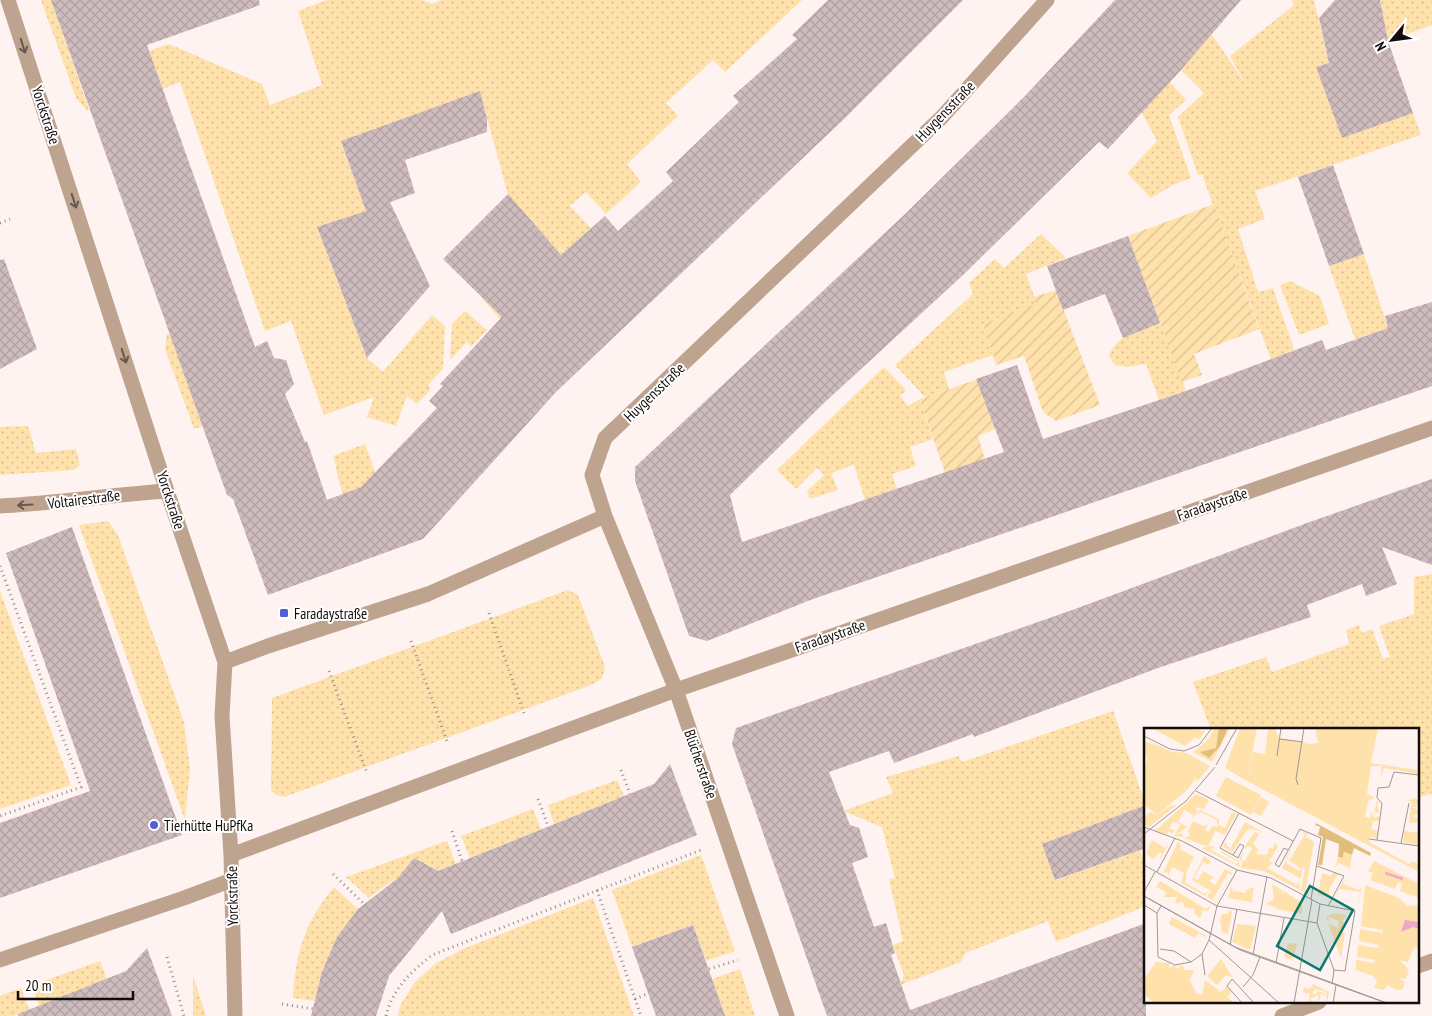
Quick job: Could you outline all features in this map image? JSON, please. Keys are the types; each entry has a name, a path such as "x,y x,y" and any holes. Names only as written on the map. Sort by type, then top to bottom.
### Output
{"street":[{"name":"Yorckstraße","path":"8,0 167,491 225,662 222,716 231,855 235,1016"},
{"name":"Huygensstraße","path":"605,516 592,475 606,438 942,117 1047,0"},
{"name":"Faradaystraße","path":"231,855 676,690 1432,428"},
{"name":"Voltairestraße","path":"0,506 41,504 108,495 167,491"},
{"path":"225,662 268,646 428,594 605,516"},
{"name":"Blücherstraße","path":"605,516 676,690 787,1016"},
{"path":"0,960 232,880"},
{"path":"1420,965 1432,961"},
{"path":"1282,1016 1314,1004"}],"path":[{"path":"0,223 10,219"},
{"path":"0,566 82,787 0,816"},
{"path":"489,613 525,716"},
{"path":"412,641 448,744"},
{"path":"329,671 366,773"},
{"path":"621,770 630,794"},
{"path":"538,800 548,826"},
{"path":"452,831 462,861"},
{"path":"386,1016 390,1000 398,987 432,955 706,849"},
{"path":"333,874 364,904"},
{"path":"597,890 641,1016"},
{"path":"167,957 184,1016"},
{"path":"709,969 743,958"},
{"path":"635,999 648,993"},
{"path":"282,1004 314,1009"}],"shaded area":[{"path":"41,0 51,0 89,110 87,111 76,98"},
{"path":"327,0 422,0 432,4 441,0 802,0 725,72 713,60 666,103 678,116 627,164 641,182 606,214 586,192 570,206 591,228 565,253 553,243 577,266 555,264 499,318 482,298 496,285 508,195 480,92 341,141 366,211 317,228 367,358 383,372 432,315 445,326 443,369 428,385 431,389 417,404 407,396 396,426 367,417 374,397 324,415 291,321 265,331 180,82 163,89 149,51 169,44 262,84 270,105 322,85 298,11"},
{"path":"1292,0 1314,0 1329,63 1317,67 1413,113 1421,135 1255,191 1265,219 1238,229 1258,292 1273,288 1294,349 1289,352 1292,361 1274,368 1214,205 1202,174 1198,175 1178,117 1204,93 1181,70 1203,44 1204,23 1245,83 1230,56 1294,5"},
{"path":"1380,0 1432,0 1432,25 1388,41"},
{"path":"1170,82 1186,100 1169,115 1191,178 1173,185 1151,198 1127,173 1157,141 1134,98"},
{"path":"1214,204 1259,329 1194,354 1202,375 1182,382 1128,236"},
{"path":"1041,234 1066,258 1026,274 1037,304 983,324 993,355 944,372 949,389 925,397 895,365 973,294 969,283 995,259 1004,268"},
{"path":"1364,254 1388,328 1355,339 1329,266"},
{"path":"1290,281 1320,296 1329,324 1299,335 1280,285"},
{"path":"1056,290 1100,405 1056,421 1043,412 1024,356 996,365 983,324 1036,304 1034,297"},
{"path":"465,311 487,330 471,347 467,342 450,360 452,324"},
{"path":"1160,323 1186,391 1159,400 1146,364 1126,367 1115,365 1109,356 1117,343 1123,338"},
{"path":"170,333 203,426 194,429 165,349 167,334"},
{"path":"884,367 906,390 900,396 908,406 920,399 933,439 910,447 916,466 892,474 897,489 865,500 854,465 831,473 838,490 810,499 807,491 824,475 817,468 796,489 777,470"},
{"path":"978,379 995,429 978,436 985,459 945,473 920,399"},
{"path":"28,426 36,453 76,449 80,465 74,470 0,475 0,427"},
{"path":"365,444 378,480 343,494 333,456"},
{"path":"108,521 118,535 184,722 190,769 185,820 79,525"},
{"path":"1432,574 1432,796 1430,794 1420,797 1420,728 1210,728 1193,682 1266,657 1272,672 1349,644 1346,630 1359,625 1362,633 1372,629 1383,659 1390,657 1379,626 1414,614 1414,577"},
{"path":"568,590 578,595 605,667 602,679 586,687 284,797 276,795 271,790 272,698"},
{"path":"0,591 71,785 0,809"},
{"path":"1113,711 1144,799 1144,806 1042,844 1056,880 1140,850 1144,862 1144,907 1056,942 1048,921 965,953 961,962 900,985 904,975 893,945 903,941 889,879 895,878 882,827 843,811 893,793 886,777 959,756 962,762"},
{"path":"617,780 624,796 554,824 548,805"},
{"path":"533,809 541,829 470,858 461,836"},
{"path":"447,841 456,864 429,875 409,872 389,883 369,898 346,877"},
{"path":"701,855 735,951 706,961 693,925 632,947 612,890"},
{"path":"334,887 358,909 331,952 315,1001 293,998 296,966 303,939 315,913"},
{"path":"593,898 634,1016 398,1016 400,1006 414,983 435,964 463,949"},
{"path":"100,961 107,979 39,1006 32,985"},
{"path":"740,969 755,1016 725,1016 712,979"},
{"path":"193,975 206,1016 193,1016"},
{"path":"21,988 29,1010 14,1016 0,1016 0,996"}],"building":[{"path":"51,0 259,0 260,5 147,45 255,347 267,341 274,358 286,360 294,384 285,394 305,442 307,441 327,500 361,487 437,408 429,401 443,386 440,384 500,319 501,316 443,259 508,194 561,255 605,216 618,231 673,181 666,172 739,102 733,96 797,39 792,35 828,0 963,0 843,120 556,392 423,539 268,595 233,499 227,495"},
{"path":"1115,0 1241,0 1181,70 1108,149 1099,142 962,276 824,403 730,495 742,542 1004,452 976,379 1017,365 1043,439 1186,391 1322,340 1326,350 1388,328 1385,316 1432,302 1432,386 813,599 707,641 689,636 635,481 635,467 904,215 1024,97"},
{"path":"1335,0 1380,0 1388,41 1413,113 1342,138 1316,67 1329,63 1319,18"},
{"path":"480,91 487,119 487,132 405,160 415,193 390,202 430,286 367,358 317,227 366,211 341,141"},
{"path":"1333,165 1364,254 1329,266 1298,177"},
{"path":"1128,236 1160,323 1123,338 1105,294 1063,310 1047,266"},
{"path":"4,259 37,349 0,369 0,260"},
{"path":"1432,479 1432,565 1382,547 1397,584 1366,596 1362,584 1307,605 1311,617 1158,668 974,737 973,734 894,763 889,751 829,772 850,825 859,828 868,857 852,863 874,927 886,923 895,953 891,955 910,1010 1144,924 1144,1004 1146,1004 1146,1016 827,1016 732,744 736,728 1075,609"},
{"path":"72,527 182,835 0,898 0,823 90,791 6,553"},
{"path":"670,764 697,835 451,934 442,911 389,976 376,1016 311,1016 322,972 337,937 358,909 398,878 414,858 438,871 654,784"},
{"path":"1144,806 1144,849 1055,880 1042,844"},
{"path":"693,925 725,1016 656,1016 632,947"},
{"path":"147,948 172,1016 18,1016 18,1014 126,971"}],"place":[{"name":"Faradaystraße","path":"284,613"},
{"name":"Tierhütte HuPfKa","path":"154,825"}]}
